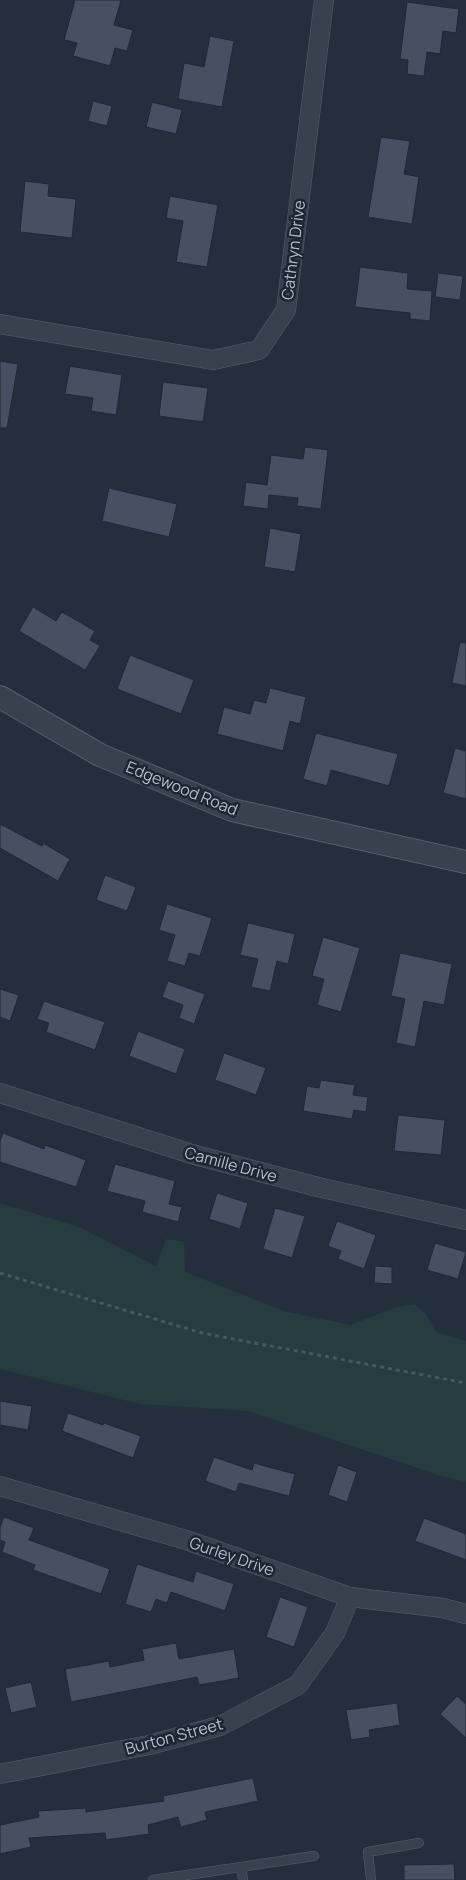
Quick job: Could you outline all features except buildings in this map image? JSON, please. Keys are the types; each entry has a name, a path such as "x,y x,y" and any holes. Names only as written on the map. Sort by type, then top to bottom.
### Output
{"street":[{"name":"Cathryn Drive","path":"0,324 213,360 259,350 286,310 324,0"},
{"name":"Edgewood Road","path":"0,696 100,755 232,810 466,862"},
{"name":"Camille Drive","path":"0,1093 195,1155 322,1188 466,1220"},
{"name":"Gurley Drive","path":"0,1486 186,1540 350,1597 443,1608 466,1614"},
{"name":"Burton Street","path":"0,1774 149,1745 220,1726 298,1685 335,1633 350,1597"},
{"path":"443,1608 466,1629"}],"lane":[{"path":"371,1880 368,1852 419,1843"},
{"path":"153,1880 314,1856"},
{"path":"240,1867 243,1880"}],"path":[{"path":"0,1273 202,1333 466,1383"}],"green space":[{"path":"0,1203 79,1227 156,1266 166,1239 184,1242 185,1272 284,1311 351,1325 393,1308 415,1304 426,1314 436,1332 466,1341 466,1482 438,1475 248,1411 140,1404 0,1369"}]}
